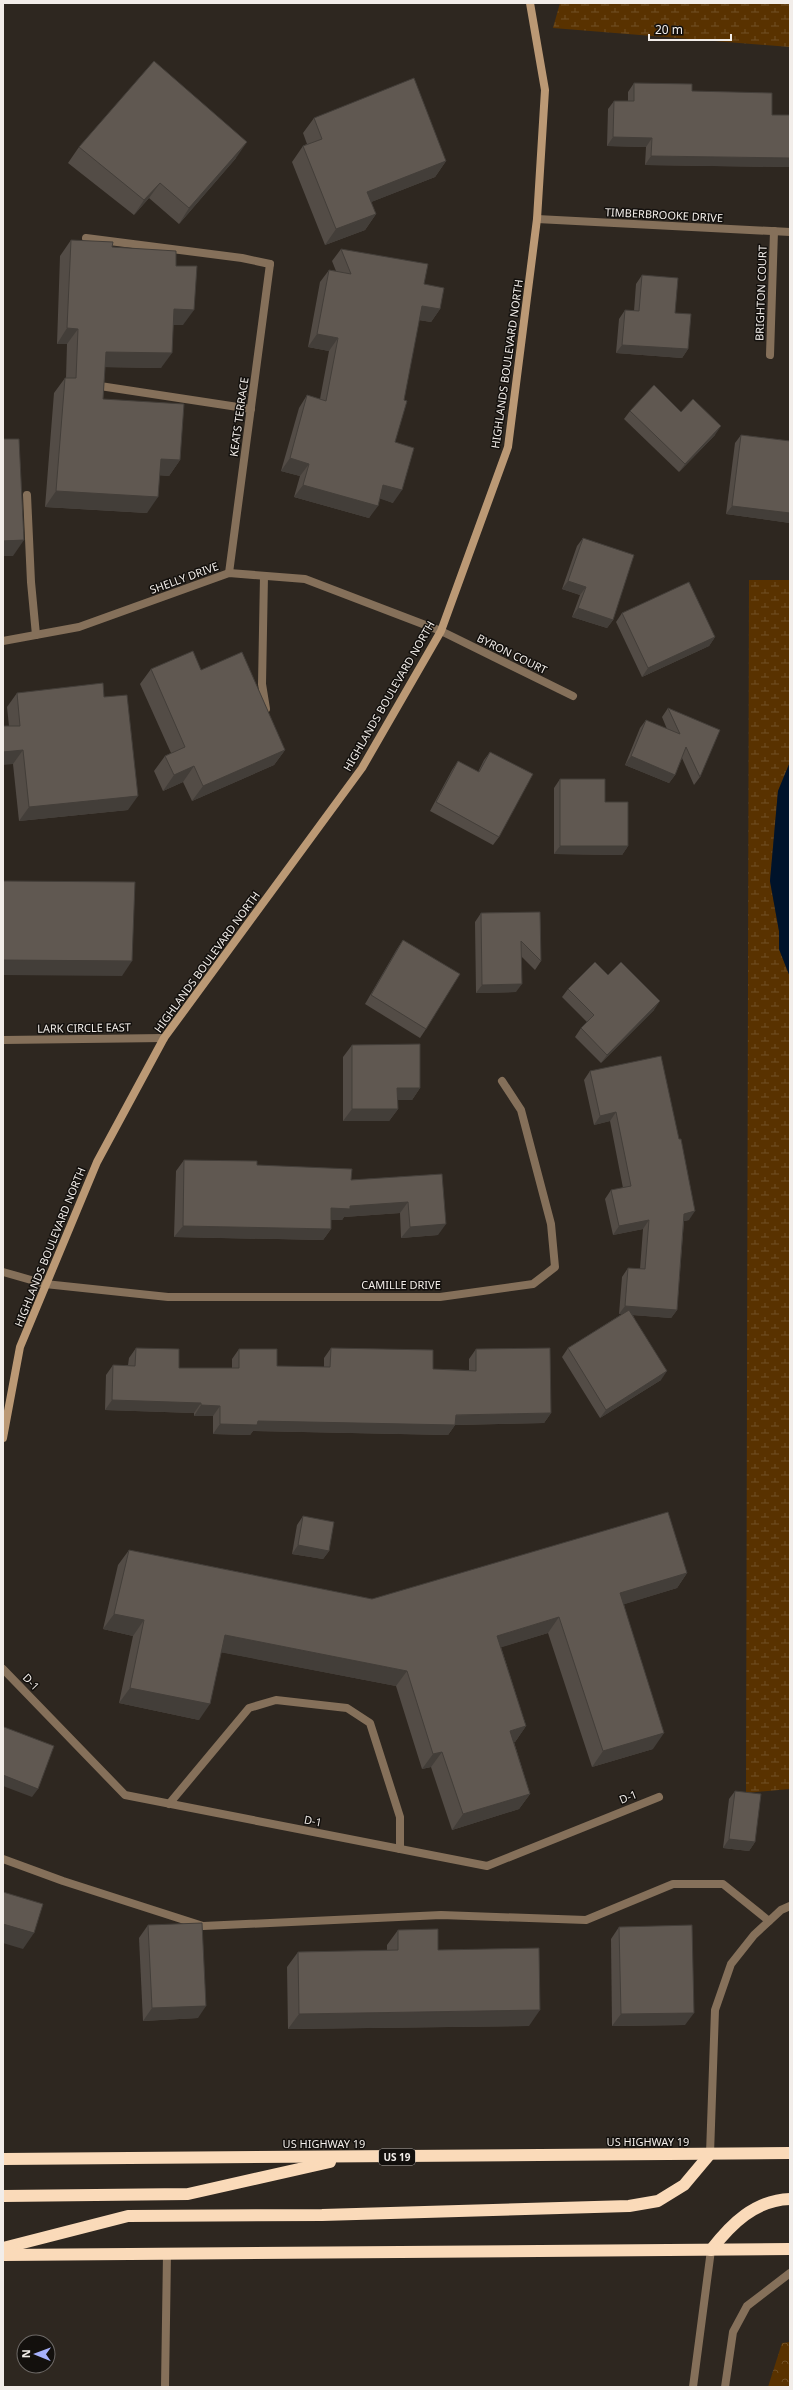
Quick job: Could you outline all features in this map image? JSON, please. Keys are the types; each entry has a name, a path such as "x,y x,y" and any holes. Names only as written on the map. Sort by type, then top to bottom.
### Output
{"highway":[{"name":"US HIGHWAY 19","path":"3,2159 790,2153"},
{"path":"3,2248 128,2216 322,2215 629,2206 658,2201 684,2185 710,2154"},
{"path":"3,2196 188,2194 352,2157"},
{"path":"711,2250 726,2230 749,2211 782,2200 790,2199"},
{"path":"3,2255 790,2249"}],"street":[{"name":"HIGHLANDS BOULEVARD NORTH","path":"3,1438 20,1347 45,1284 97,1162 164,1038 362,768 441,631 508,447 537,219 545,90 530,3"},
{"name":"TIMBERBROOKE DRIVE","path":"537,219 790,232"},
{"name":"BRIGHTON COURT","path":"770,355 774,231"},
{"name":"KEATS TERRACE","path":"86,238 242,258 270,264 229,573"},
{"path":"100,386 251,409"},
{"path":"27,495 30,582 36,635"},
{"name":"SHELLY DRIVE","path":"3,641 79,627 229,573 305,579 441,631"},
{"path":"264,576 262,684 264,703 268,715"},
{"name":"BYRON COURT","path":"441,631 573,696"},
{"name":"LARK CIRCLE EAST","path":"3,1040 164,1038"},
{"name":"CAMILLE DRIVE","path":"45,1284 168,1297 440,1297 533,1284 555,1267 551,1224 521,1110 502,1081"},
{"path":"3,1272 45,1284"},
{"name":"D-1","path":"3,1669 125,1795 169,1804 487,1866 659,1797"},
{"path":"169,1804 249,1708 276,1700 347,1708 370,1723 400,1816 400,1849"},
{"path":"3,1859 62,1881 203,1926 441,1915 586,1920 673,1884 723,1884 769,1921"},
{"path":"710,2154 715,2010 731,1964 754,1935 781,1910 790,1906"},
{"path":"694,2387 711,2250"},
{"path":"165,2387 167,2254"},
{"path":"725,2387 733,2332 747,2306 790,2273"}],"green space":[{"path":"560,3 790,3 790,47 553,28"},
{"path":"749,580 790,580 790,762 778,791 770,881 779,931 779,949 790,977 790,1789 746,1793"},
{"path":"790,2342 790,2387 768,2387 782,2343"}],"water":[{"path":"790,762 790,977 779,949 779,931 770,881 778,791"}],"building":[{"path":"154,61 247,142 189,208 160,183 144,200 79,147"},
{"path":"414,78 446,161 367,192 376,214 336,229 303,146 322,139 314,118"},
{"path":"634,83 692,84 692,91 772,93 772,115 790,115 790,158 651,156 652,138 613,137 614,101 634,101"},
{"path":"71,240 113,242 112,247 176,251 176,266 197,266 194,310 174,309 172,353 106,352 103,399 184,404 180,460 161,459 158,497 56,491 65,378 76,378 78,329 67,328"},
{"path":"341,249 428,264 424,284 444,288 440,309 422,306 404,400 407,401 395,442 414,448 402,490 383,485 378,506 303,485 309,464 290,458 307,395 326,401 338,338 317,334 329,270 351,274"},
{"path":"642,275 678,278 675,313 691,314 688,349 622,345 625,310 639,311"},
{"path":"654,385 681,412 693,399 721,426 685,464 630,411"},
{"path":"741,435 790,441 790,513 732,506"},
{"path":"3,439 19,439 24,540 3,541"},
{"path":"583,538 634,555 613,620 578,608 586,587 568,581"},
{"path":"689,582 715,637 648,668 622,613"},
{"path":"193,651 201,670 242,652 285,750 203,786 194,766 174,775 165,756 185,747 151,669"},
{"path":"103,683 104,697 127,695 138,796 29,807 23,750 3,752 3,726 20,726 17,693"},
{"path":"668,708 720,730 700,777 686,747 675,775 631,756 646,720 680,734"},
{"path":"490,752 533,774 499,837 436,802 458,761 479,772"},
{"path":"560,779 605,779 605,802 628,802 628,846 560,846"},
{"path":"3,881 135,882 132,961 3,960"},
{"path":"540,912 541,961 521,941 522,984 482,985 481,913"},
{"path":"403,940 460,974 426,1029 371,995"},
{"path":"595,962 608,975 621,962 660,1001 607,1055 581,1028 594,1015 568,989"},
{"path":"420,1044 420,1088 397,1088 398,1109 352,1109 352,1045"},
{"path":"661,1056 679,1139 681,1139 695,1211 684,1214 677,1310 625,1306 628,1268 645,1269 649,1220 619,1226 611,1190 631,1186 616,1112 600,1116 590,1071"},
{"path":"184,1160 257,1161 257,1165 352,1169 351,1180 442,1174 446,1224 410,1227 408,1202 350,1206 350,1209 331,1208 331,1229 183,1226"},
{"path":"629,1310 667,1371 606,1410 568,1348"},
{"path":"136,1348 179,1349 179,1368 239,1368 239,1349 277,1349 277,1366 330,1367 331,1348 433,1350 433,1369 476,1371 476,1349 550,1348 551,1413 456,1415 455,1425 258,1421 257,1425 220,1424 220,1406 201,1405 201,1403 112,1400 113,1365 135,1366"},
{"path":"668,1512 687,1573 620,1593 664,1733 603,1751 559,1617 497,1636 526,1726 510,1731 530,1794 463,1814 442,1752 433,1754 407,1671 225,1635 210,1704 130,1688 144,1620 114,1614 129,1550 372,1599"},
{"path":"303,1516 334,1522 329,1551 298,1545"},
{"path":"4,1727 54,1746 38,1789 3,1775"},
{"path":"735,1791 761,1794 755,1842 729,1839"},
{"path":"3,1892 43,1904 34,1933 3,1924"},
{"path":"202,1923 206,2006 152,2008 148,1925"},
{"path":"692,1925 694,2013 621,2014 619,1927"},
{"path":"438,1929 438,1950 539,1948 540,2010 299,2014 298,1952 398,1950 398,1930"}]}
